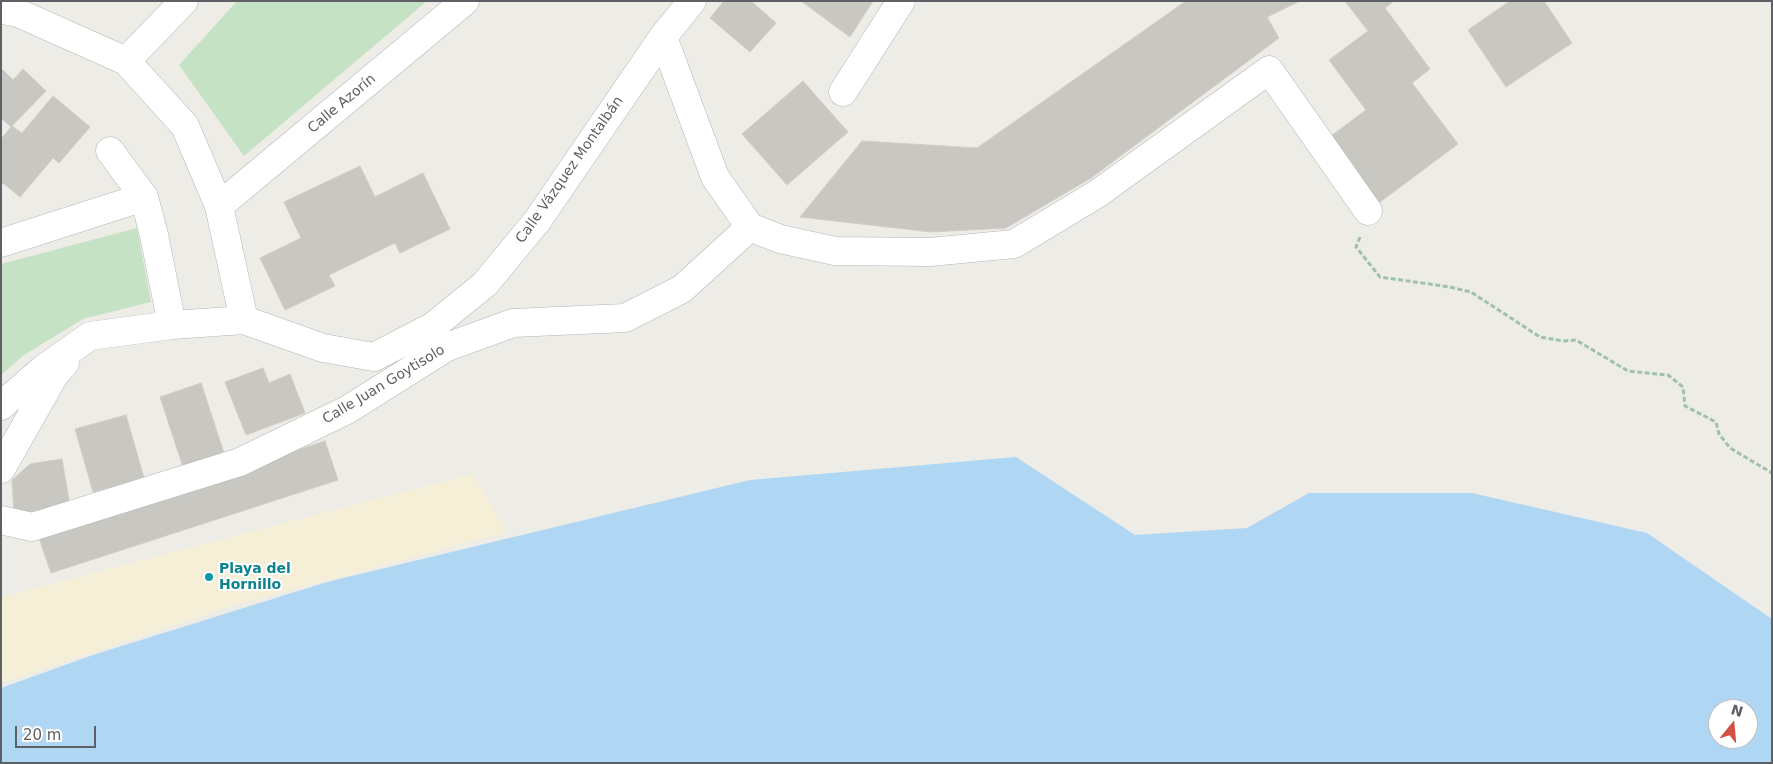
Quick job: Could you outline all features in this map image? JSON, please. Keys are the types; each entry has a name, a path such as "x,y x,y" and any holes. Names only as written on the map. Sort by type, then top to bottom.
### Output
{"street":[{"path":"126,62 184,1"},
{"name":"Calle Azorín","path":"220,206 465,1"},
{"name":"Calle Vázquez Montalbán","path":"244,320 324,348 374,357 432,327 486,284 538,221 663,38 692,1"},
{"path":"843,92 901,1"},
{"path":"1,10 16,12 126,62 185,126 220,206 244,320 172,325 90,336 42,370 1,406"},
{"path":"663,38 714,177 750,227 780,239 835,251 930,252 1014,244 1097,194 1269,70 1368,210"},
{"path":"110,152 144,197 154,235 172,325"},
{"path":"1,243 144,197"},
{"name":"Calle Juan Goytisolo","path":"1,520 32,527 240,462 347,410 447,347 513,323 625,318 682,289 750,227"},
{"path":"1,469 55,374 90,336"}],"path":[{"path":"1368,210 1356,247 1380,277 1450,287 1471,292 1540,336 1563,341 1576,340 1628,370 1668,375 1683,387 1685,406 1706,415 1716,422 1719,434 1730,448 1772,473"}],"green space":[{"path":"237,1 427,1 244,156 179,65"},
{"path":"137,228 151,302 83,319 24,355 1,375 1,264"}],"sand":[{"name":"Playa del Hornillo","path":"472,474 507,532 224,608 1,683 1,597"}],"water":[{"path":"1016,457 1135,535 1247,528 1309,493 1472,493 1647,533 1772,619 1772,763 1,763 1,688 93,655 327,582 750,480"}],"building":[{"path":"724,1 751,1 776,23 750,52 710,18"},
{"path":"801,1 873,1 850,37"},
{"path":"1186,1 1300,1 1267,17 1279,38 1091,178 1006,228 931,232 800,217 862,141 977,148"},
{"path":"1345,1 1394,1 1385,8 1430,69 1412,83 1458,144 1376,205 1327,139 1366,110 1329,60 1368,31"},
{"path":"1510,1 1544,1 1572,43 1506,87 1468,30"},
{"path":"1,68 13,80 23,69 46,91 11,127 1,118"},
{"path":"803,81 848,132 787,185 742,134"},
{"path":"53,96 90,127 59,163 53,158 20,197 3,183 1,185 1,139 12,126 22,133"},
{"path":"360,166 375,197 423,173 450,229 400,253 395,243 329,275 335,286 285,310 260,258 301,238 284,202"},
{"path":"263,368 269,383 290,374 305,413 246,435 225,382"},
{"path":"201,383 224,453 183,467 160,397"},
{"path":"126,415 144,478 93,492 75,429"},
{"path":"325,441 338,480 51,573 38,535"},
{"path":"62,459 70,506 14,514 12,480 30,464"}],"place":[{"name":"Playa del Hornillo","path":"209,577"}]}
